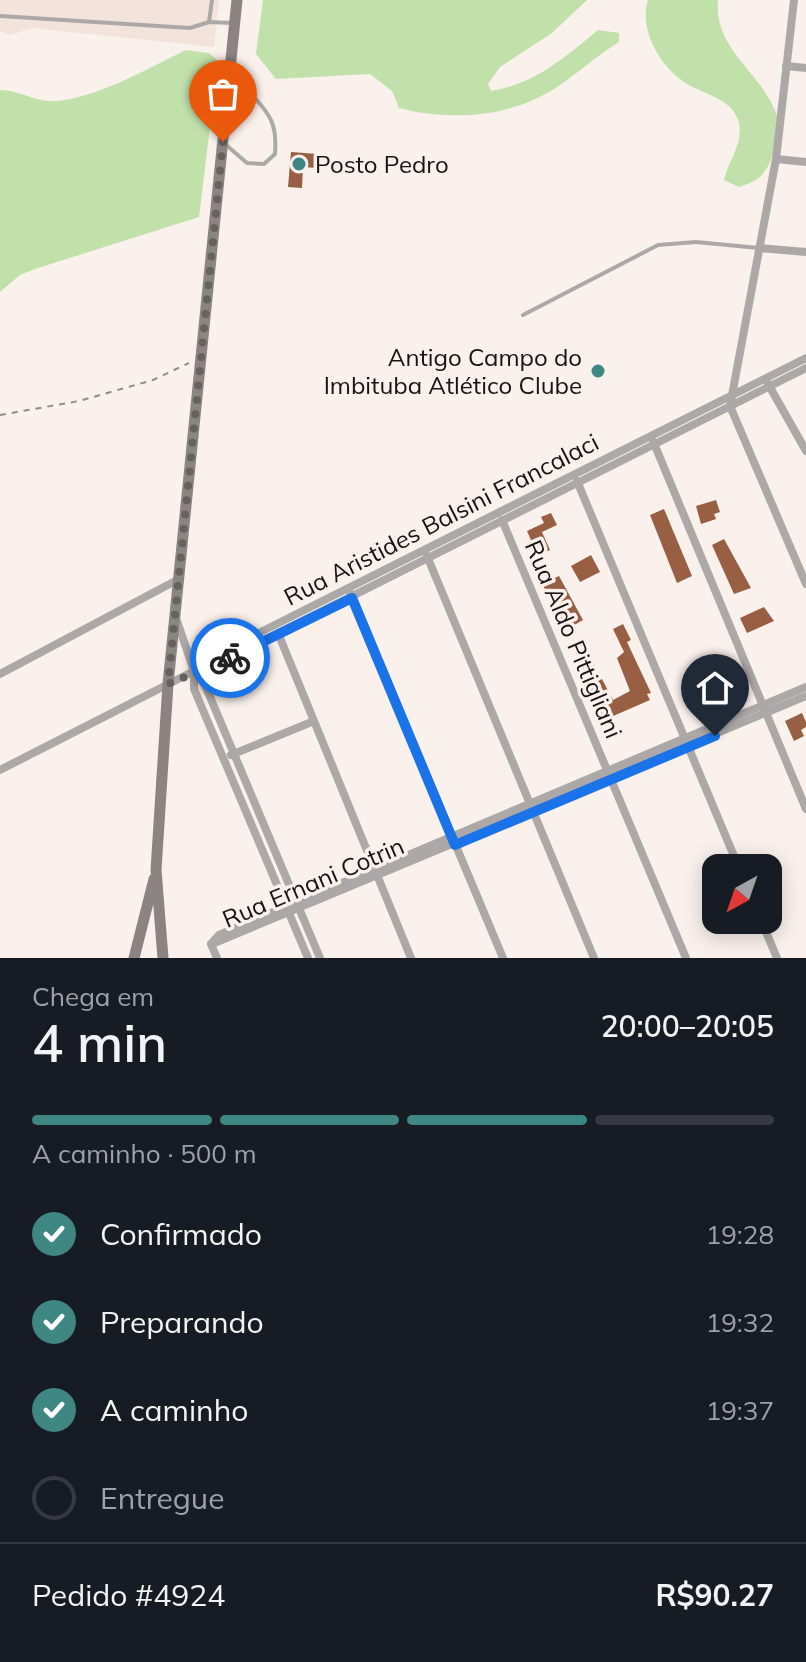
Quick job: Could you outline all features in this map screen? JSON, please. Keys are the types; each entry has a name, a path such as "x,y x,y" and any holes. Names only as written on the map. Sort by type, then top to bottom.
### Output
{"main road":[{"path":"163,958 156,870 168,684 237,0"},
{"path":"134,958 156,870"}],"street":[{"path":"794,0 776,159 730,406 806,584"},
{"path":"786,66 806,68"},
{"path":"776,159 806,162"},
{"path":"759,248 806,252"},
{"name":"Rua Aristides Balsini Francalaci","path":"652,440 730,406 806,358"},
{"name":"Rua Aristides Balsini Francalaci","path":"194,671 207,659 348,588 503,522 730,395 806,368"},
{"path":"767,382 806,451"},
{"path":"652,440 806,809"},
{"path":"576,479 733,854"},
{"name":"Rua Aristides Balsini Francalaci","path":"194,671 211,667 279,635 352,598 499,512 576,479"},
{"name":"Rua Aldo Pittigliani","path":"499,512 686,958"},
{"path":"426,555 594,958"},
{"path":"0,674 179,579"},
{"path":"348,588 503,958"},
{"path":"175,615 194,671 194,689 308,958"},
{"path":"275,625 411,958"},
{"path":"0,770 194,671"},
{"path":"194,671 205,685 320,958"},
{"name":"Rua Ernani Cotrin","path":"765,710 806,687"},
{"name":"Rua Ernani Cotrin","path":"217,958 211,944 219,935 298,906 765,710 806,696"},
{"path":"223,758 314,721"},
{"path":"767,934 777,958"}],"lane":[{"path":"209,22 212,0"},
{"path":"0,16 190,28 209,22 234,23"},
{"path":"223,142 247,163 264,164 275,154 274,120 252,95 226,111"},
{"path":"523,315 658,245 696,242 759,248"}],"path":[{"path":"0,415 79,401 153,380 201,358"}],"shaded area":[{"path":"0,0 219,0 214,47 32,28 9,35 0,31"}],"green space":[{"path":"263,0 587,0 552,33 500,67 488,84 491,91 535,76 561,60 598,30 619,33 619,42 536,99 498,111 438,115 399,108 392,91 370,74 276,79 256,54"},
{"path":"648,0 718,0 718,17 730,46 769,98 776,113 777,134 772,156 764,173 756,180 739,187 724,180 738,143 738,120 730,107 689,85 670,70 649,36 646,24"},
{"path":"186,50 209,53 218,61 199,217 35,269 20,275 0,292 0,90 49,101 73,98 122,81"}],"building":[{"path":"291,152 318,154 317,168 303,167 302,188 288,187"},
{"path":"716,500 720,512 714,514 716,519 701,524 696,506"},
{"path":"664,509 692,576 677,583 650,515"},
{"path":"551,513 557,525 542,532 550,550 535,557 527,531 544,523 541,517"},
{"path":"724,539 751,588 734,594 712,545"},
{"path":"591,555 600,572 580,582 571,566"},
{"path":"559,576 583,620 567,629 542,584"},
{"path":"764,607 774,621 747,633 740,618"},
{"path":"623,624 631,640 627,642 651,693 647,694 650,700 604,720 578,669 593,662 613,700 630,691 617,658 624,652 613,629"},
{"path":"802,713 806,722 806,727 801,730 804,736 794,741 785,721"}],"way so far":[{"path":"223,142 168,684 230,658"}],"place":[{"name":"Posto Pedro","path":"299,164"},
{"name":"Antigo Campo do Imbituba Atlético Clube","path":"598,371"}],"route":[{"path":"230,658 352,598 455,845 715,736"}]}
